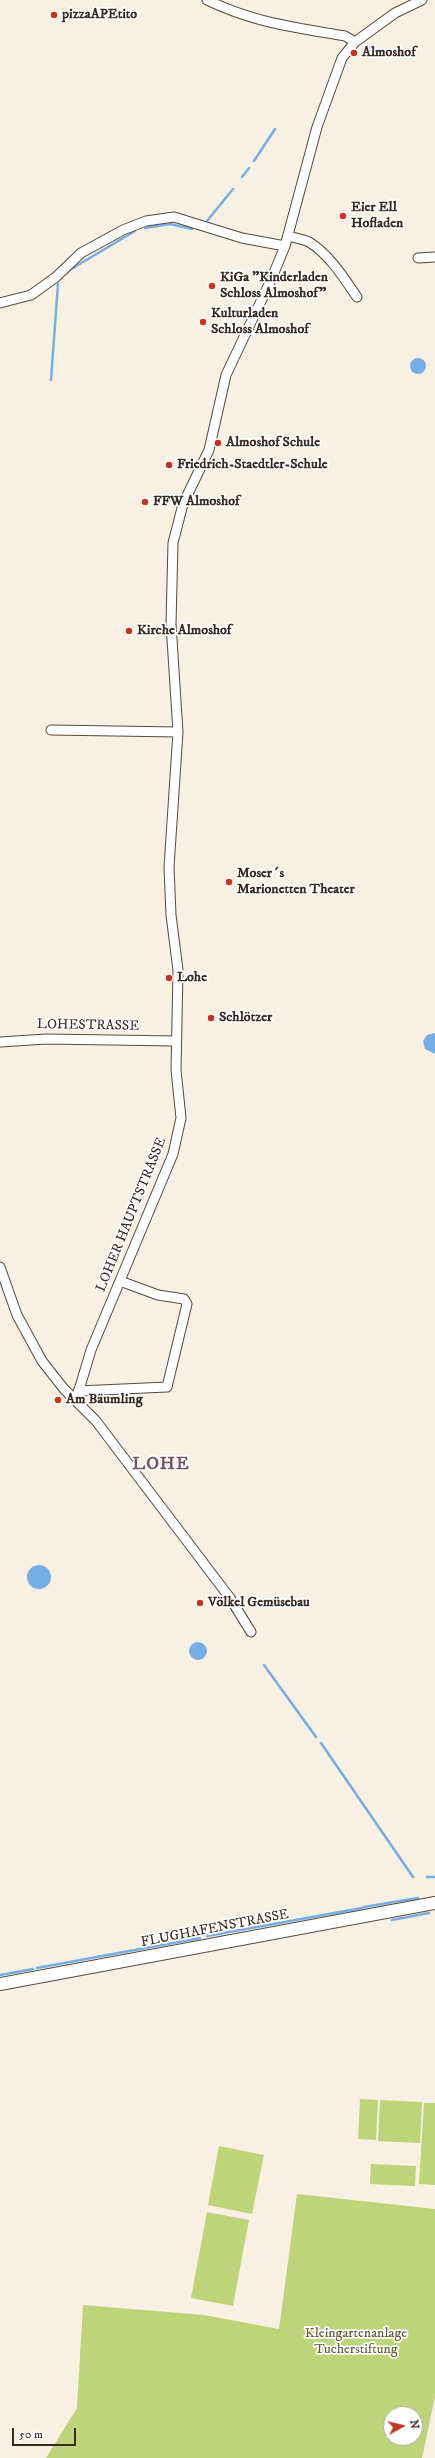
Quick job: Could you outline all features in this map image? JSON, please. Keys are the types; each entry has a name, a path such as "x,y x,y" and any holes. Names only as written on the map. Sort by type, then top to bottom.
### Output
{"main road":[{"name":"FLUGHAFENSTRASSE","path":"0,1984 435,1903"}],"street":[{"path":"207,0 241,16 272,24 345,36 355,42"},
{"name":"LOHER HAUPTSTRASSE","path":"77,1395 91,1350 173,1154 179,1135 181,1118 176,1070 178,970 171,915 169,867 178,732 172,624 173,543 183,504 209,450 226,375 272,280 285,246 317,127 342,58 355,42 395,12 422,0"},
{"path":"0,303 31,295 56,277 81,253 123,230 146,221 174,218 242,238 285,246"},
{"path":"288,236 308,242 320,251 344,278 357,297"},
{"path":"418,258 435,257"},
{"path":"51,730 178,732"},
{"name":"LOHESTRASSE","path":"0,1042 40,1039 176,1041"},
{"path":"0,1267 25,1331 42,1361 77,1395 230,1598 251,1632"},
{"path":"77,1395 167,1387 187,1304 184,1299 158,1294 120,1281"}],"green space":[{"path":"360,2099 378,2100 376,2140 358,2139"},
{"path":"380,2100 422,2102 420,2143 378,2141"},
{"path":"424,2103 435,2103 435,2185 419,2184"},
{"path":"219,2146 264,2155 252,2214 208,2205"},
{"path":"371,2164 416,2166 415,2186 370,2184"},
{"name":"Kleingartenanlage Tucherstiftung","path":"297,2194 435,2209 435,2397 422,2458 46,2458 77,2408 83,2305 204,2315 279,2329"},
{"path":"207,2212 249,2220 233,2306 191,2298"}],"water":[{"path":"418,358 424,360 426,366 424,372 418,374 412,372 410,366 412,360"},
{"path":"435,1033 435,1054 425,1049 423,1041 427,1035"},
{"path":"39,1565 47,1569 51,1577 47,1585 39,1589 31,1585 27,1577 31,1569"},
{"path":"194,1642 202,1642 207,1647 205,1658 202,1660 194,1660 189,1655 189,1647"}],"waterway":[{"path":"254,161 275,129"},
{"path":"242,177 249,168"},
{"path":"207,221 233,189"},
{"path":"145,228 170,224 192,229"},
{"path":"68,271 135,231"},
{"path":"51,380 58,284"},
{"path":"264,1665 316,1737"},
{"path":"321,1743 413,1877"},
{"path":"427,1877 435,1877"},
{"path":"364,1907 418,1898"},
{"path":"207,1936 362,1908"},
{"path":"392,1920 429,1913"},
{"path":"37,1968 200,1938"},
{"path":"0,1975 33,1969"}],"place":[{"name":"pizzaAPEtito","path":"54,15"},
{"name":"Almoshof","path":"354,53"},
{"name":"Eier Ell Hofladen","path":"343,216"},
{"name":"KiGa \"Kinderladen Schloss Almoshof\"","path":"212,286"},
{"name":"Kulturladen Schloss Almoshof","path":"203,322"},
{"name":"Almoshof Schule","path":"218,443"},
{"name":"Friedrich-Staedtler-Schule","path":"169,465"},
{"name":"FFW Almoshof","path":"145,502"},
{"name":"Kirche Almoshof","path":"129,631"},
{"name":"Moser´s Marionetten Theater","path":"229,882"},
{"name":"Lohe","path":"169,978"},
{"name":"Schlötzer","path":"211,1018"},
{"name":"Am Bäumling","path":"58,1400"},
{"name":"Völkel Gemüsebau","path":"200,1603"}],"district":[{"name":"LOHE","path":"161,1465"}]}
